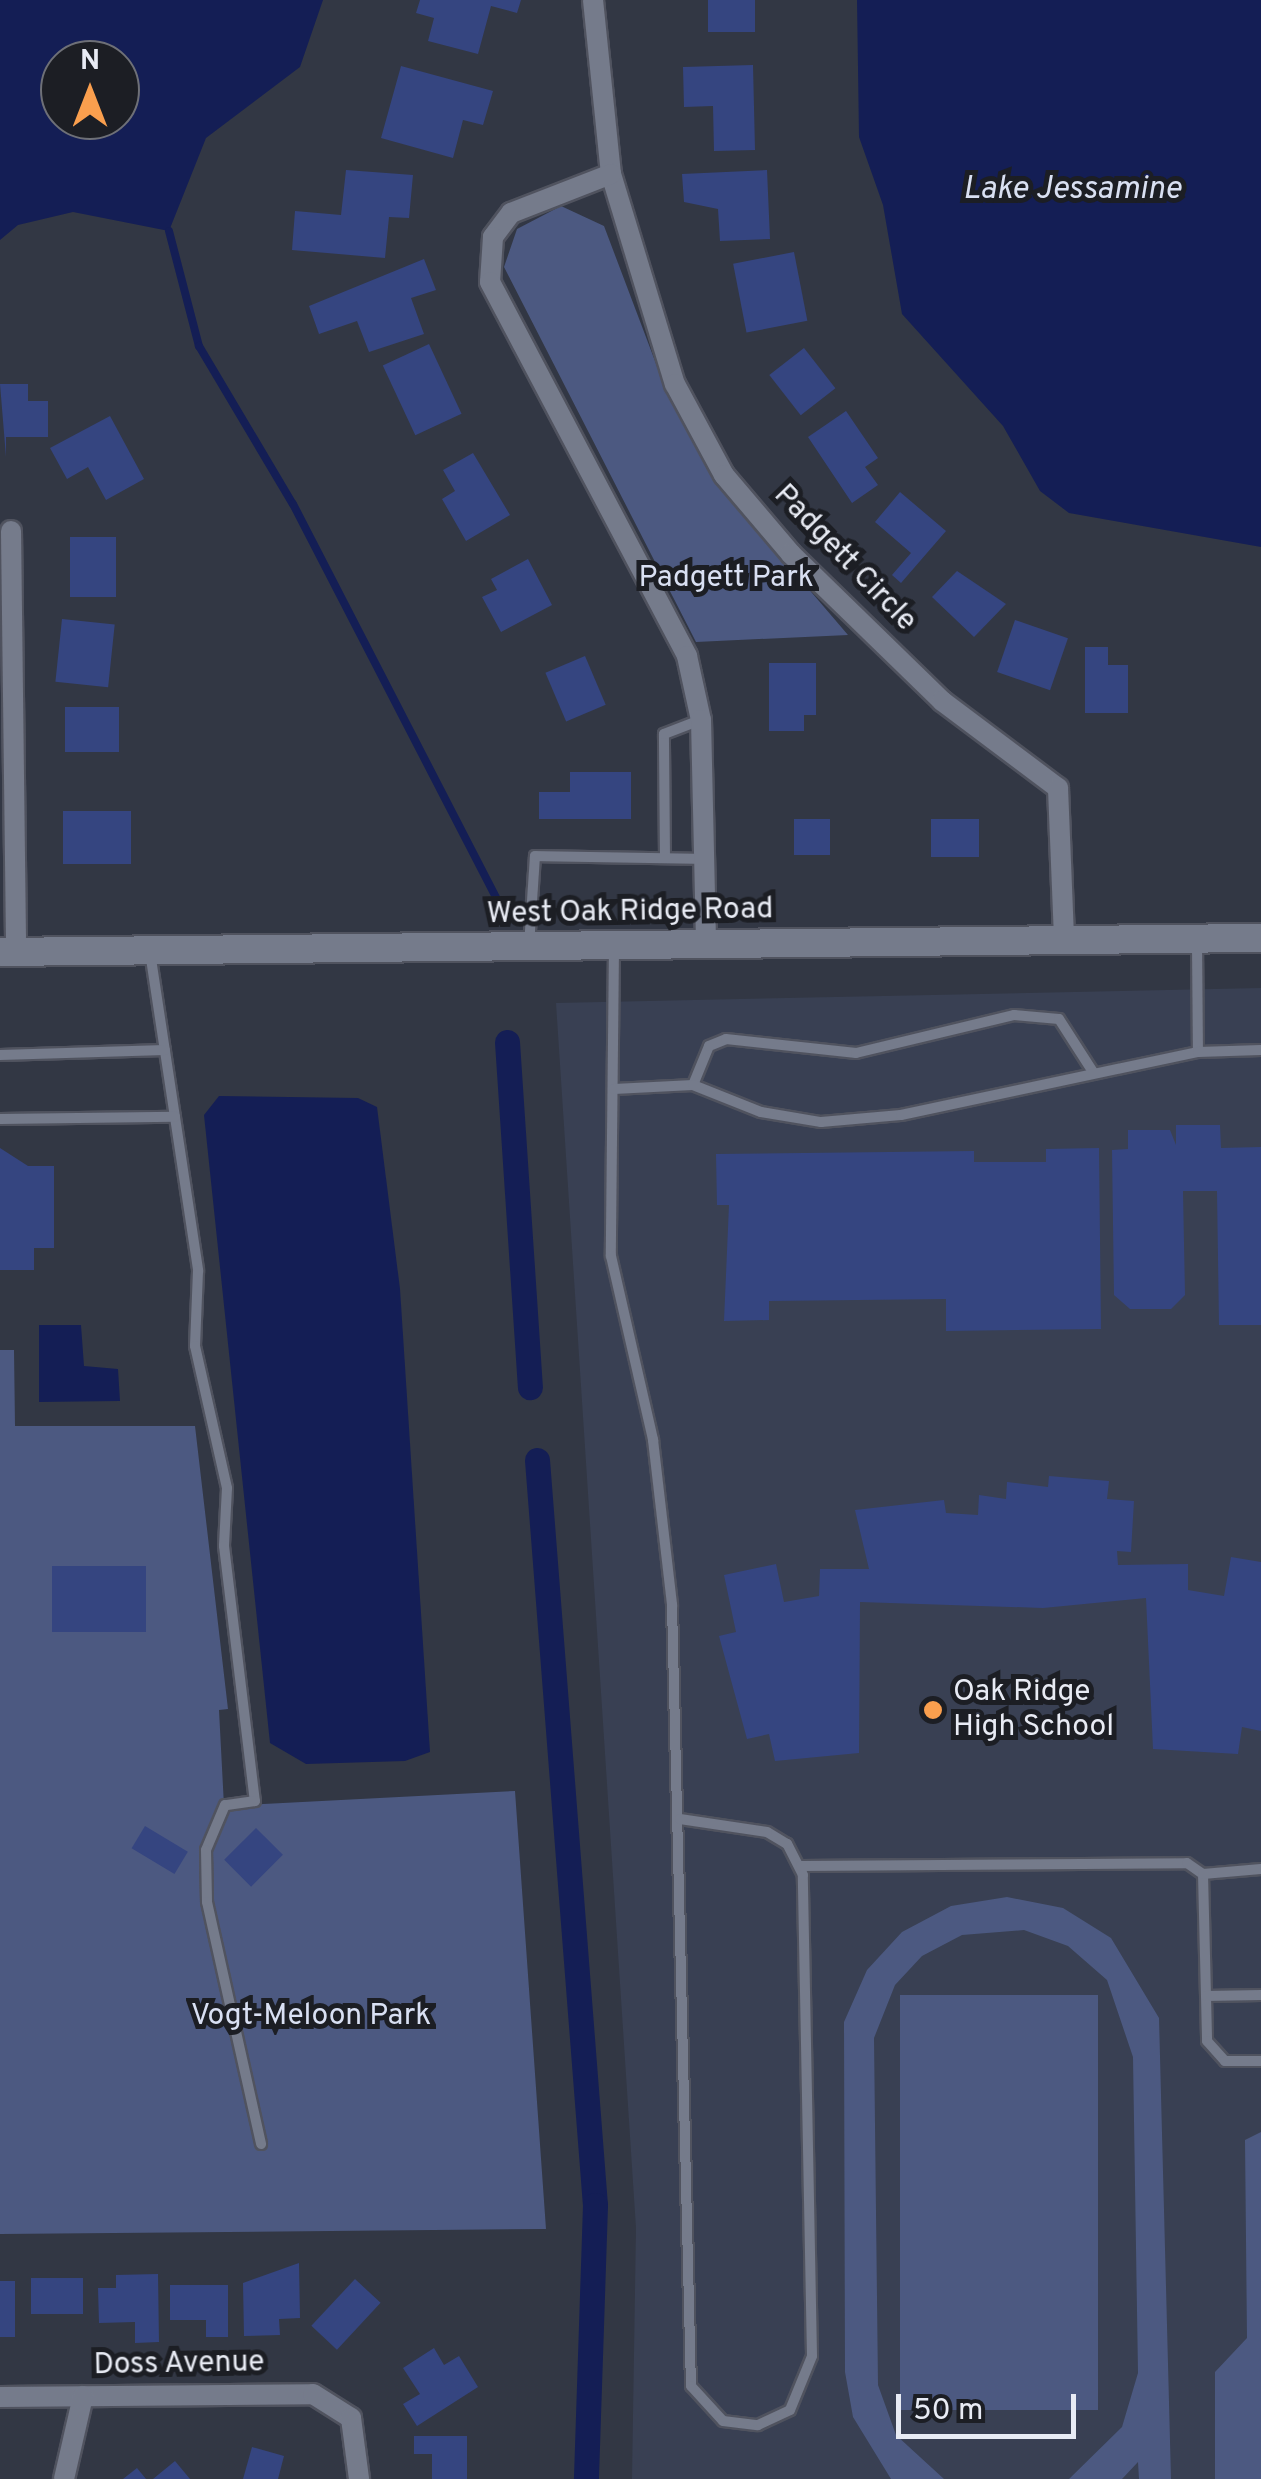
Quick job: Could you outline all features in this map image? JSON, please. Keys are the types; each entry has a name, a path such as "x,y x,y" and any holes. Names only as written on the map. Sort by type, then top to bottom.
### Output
{"main road":[{"name":"West Oak Ridge Road","path":"8,952 1261,938"}],"street":[{"name":"Padgett Circle","path":"593,0 611,174 675,384 724,475 942,701 1058,788 1064,940"},
{"path":"611,174 512,213 493,237 490,282 687,656 701,720 706,945"},
{"path":"8,952 12,530"},
{"name":"Doss Avenue","path":"0,2397 314,2394 351,2418 359,2479"},
{"path":"64,2479 83,2396"}],"lane":[{"path":"665,858 664,734 701,720"},
{"path":"530,947 535,856 704,859"},
{"path":"1198,938 1198,1052"},
{"path":"614,946 611,1256 659,1489 680,1818 692,2386 710,2411 741,2425 790,2410 812,2356 801,1866 766,1832 680,1818"},
{"path":"150,951 198,1270 195,1346 227,1488 224,1546 254,1800 224,1804 206,1850 207,1902 261,2144"},
{"path":"693,1084 710,1046 726,1038 856,1052 1014,1014 1060,1020 1093,1072"},
{"path":"0,1055 165,1050"},
{"path":"614,1089 693,1084 760,1112 820,1122 901,1115 1198,1052 1261,1050"},
{"path":"0,1119 175,1117"},
{"path":"801,1866 1187,1863 1203,1874 1261,1870"},
{"path":"1203,1874 1206,1996 1213,2054 1261,2061"},
{"path":"1206,1996 1261,1996"}],"shaded area":[{"name":"Oak Ridge High School","path":"1261,988 1261,2479 632,2479 636,2228 556,1003"}],"green space":[{"name":"Padgett Park","path":"561,206 604,226 669,398 718,483 848,635 696,642 504,267 517,229"},
{"name":"Vogt-Meloon Park","path":"0,1350 14,1350 15,1426 195,1426 228,1709 219,1710 224,1806 515,1791 546,2229 0,2234"},
{"path":"1007,1897 1063,1908 1111,1938 1159,2018 1171,2479 1139,2479 1138,2462 1122,2479 1069,2479 1122,2427 1138,2373 1133,2057 1107,1980 1068,1946 1024,1930 962,1935 922,1956 895,1985 874,2038 878,2385 896,2435 944,2479 891,2479 853,2417 845,2372 844,2022 867,1970 902,1932 951,1906"},
{"path":"900,1995 1098,1995 1098,2410 900,2410"},
{"path":"1261,2132 1261,2479 1215,2479 1215,2372 1247,2338 1245,2140"}],"water":[{"path":"0,0 323,0 300,67 206,138 169,231 73,212 18,225 0,240"},
{"name":"Lake Jessamine","path":"857,0 1261,0 1261,547 1069,513 1040,491 1003,426 902,314 883,205 859,137"},
{"path":"219,1096 358,1098 377,1107 400,1289 430,1752 405,1761 306,1764 270,1743 204,1115"},
{"path":"39,1325 81,1325 84,1366 118,1369 120,1401 39,1402"}],"building":[{"path":"420,0 521,0 517,13 491,6 478,54 428,41 434,18 416,13"},
{"path":"708,0 755,0 755,32 708,32"},
{"path":"753,65 755,150 714,151 713,106 684,107 683,67"},
{"path":"401,66 493,91 483,125 463,120 453,158 381,138"},
{"path":"346,170 413,175 409,218 389,217 385,258 292,250 295,211 341,215"},
{"path":"767,170 770,239 720,241 718,209 684,202 682,174"},
{"path":"794,252 807,321 746,333 733,264"},
{"path":"424,259 436,290 411,298 424,334 369,352 357,321 319,334 309,306"},
{"path":"429,344 462,414 415,435 383,366"},
{"path":"804,348 835,388 801,415 769,375"},
{"path":"0,384 28,384 28,401 48,401 48,437 6,437 6,457"},
{"path":"846,411 878,458 865,467 878,485 852,503 808,437"},
{"path":"110,416 144,479 106,500 88,467 67,479 50,448"},
{"path":"473,453 510,515 466,541 442,499 455,491 443,470"},
{"path":"900,492 946,531 901,583 892,575 911,553 875,522"},
{"path":"70,537 116,537 116,597 70,597"},
{"path":"528,559 552,605 501,632 482,597 497,590 491,579"},
{"path":"957,571 1006,604 974,637 932,597"},
{"path":"62,619 115,625 108,687 55,682"},
{"path":"1015,620 1068,638 1050,690 997,672"},
{"path":"1085,647 1108,647 1108,665 1128,665 1128,713 1085,713"},
{"path":"585,656 606,705 566,722 545,673"},
{"path":"769,663 816,663 816,715 804,715 804,731 769,731"},
{"path":"65,707 119,707 119,752 65,752"},
{"path":"570,772 631,772 631,819 539,819 539,792 570,792"},
{"path":"63,811 131,811 131,864 63,864"},
{"path":"794,819 830,819 830,855 794,855"},
{"path":"931,819 979,819 979,857 931,857"},
{"path":"1176,1125 1220,1125 1221,1148 1261,1147 1261,1325 1219,1325 1217,1191 1183,1191 1185,1295 1171,1309 1130,1309 1114,1295 1112,1150 1128,1149 1128,1130 1170,1130 1176,1145"},
{"path":"0,1148 28,1166 54,1166 54,1248 34,1248 34,1270 0,1270"},
{"path":"1099,1148 1101,1329 946,1331 946,1299 769,1301 769,1320 724,1321 729,1205 717,1205 716,1154 974,1151 974,1162 1046,1162 1046,1149"},
{"path":"1049,1476 1109,1481 1107,1499 1134,1501 1131,1552 1117,1551 1118,1565 1188,1564 1188,1590 1224,1596 1231,1557 1261,1562 1261,1731 1242,1727 1238,1754 1153,1749 1146,1598 1043,1608 860,1602 859,1753 775,1761 769,1734 747,1739 719,1636 736,1632 724,1575 776,1564 784,1602 819,1596 820,1569 869,1569 855,1510 944,1500 946,1513 978,1515 979,1495 1006,1499 1007,1482 1048,1487"},
{"path":"52,1566 146,1566 146,1632 52,1632"},
{"path":"145,1826 188,1852 174,1874 132,1848"},
{"path":"256,1828 283,1855 251,1887 224,1860"},
{"path":"299,2263 300,2318 279,2319 280,2335 244,2336 243,2283"},
{"path":"158,2274 159,2342 135,2343 135,2322 99,2323 98,2288 116,2288 116,2275"},
{"path":"31,2278 83,2278 83,2314 31,2314"},
{"path":"355,2279 381,2303 337,2350 311,2326"},
{"path":"0,2281 15,2281 15,2337 0,2337"},
{"path":"170,2285 228,2285 228,2337 206,2337 206,2320 170,2320"},
{"path":"434,2348 444,2365 459,2356 478,2387 417,2426 403,2404 420,2394 403,2368"},
{"path":"414,2436 467,2436 467,2479 432,2479 432,2454 414,2454"},
{"path":"252,2447 284,2456 278,2479 243,2479"},
{"path":"175,2461 190,2479 153,2479"},
{"path":"137,2468 146,2479 123,2479"}],"waterway":[{"path":"169,231 199,346 293,504 498,901"},
{"path":"507,1042 530,1387"},
{"path":"537,1460 595,2205 586,2479"}],"place":[{"name":"Oak Ridge High School","path":"933,1710"}]}
